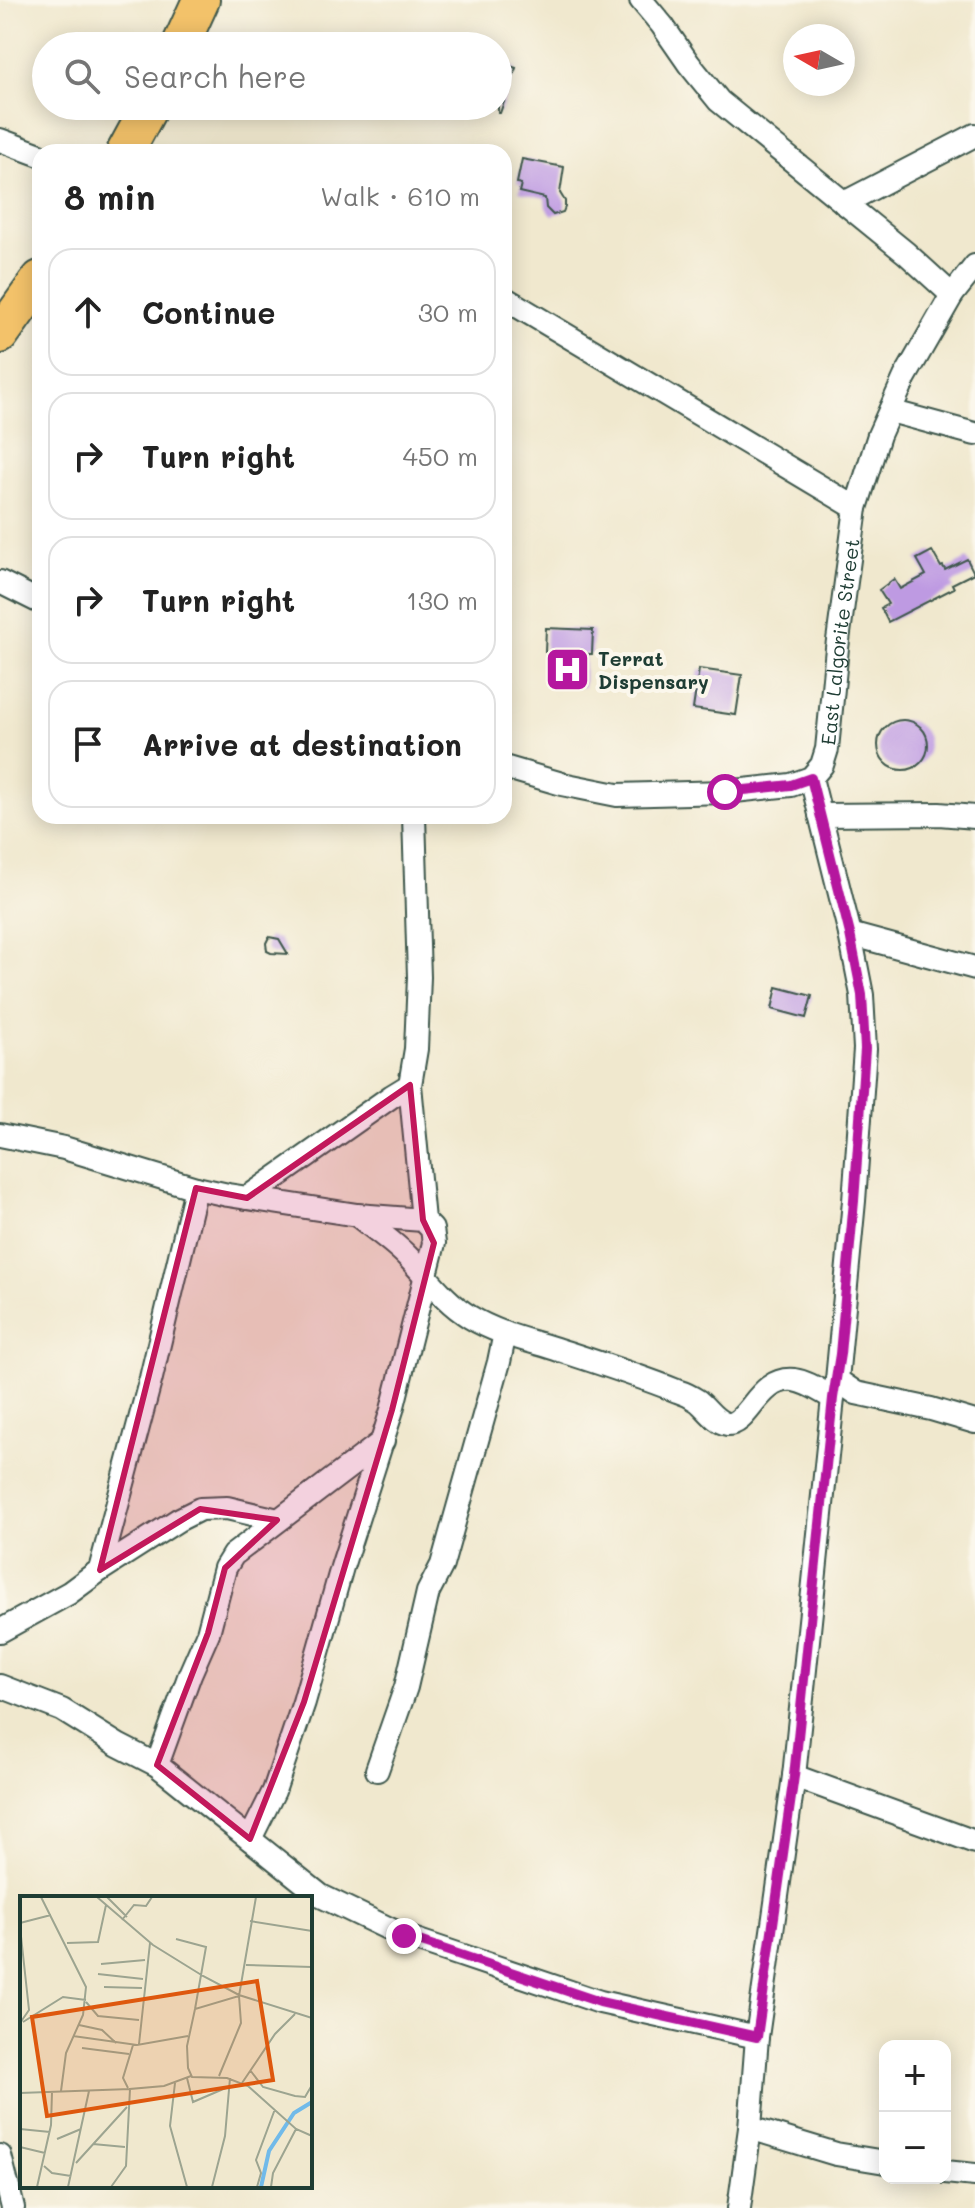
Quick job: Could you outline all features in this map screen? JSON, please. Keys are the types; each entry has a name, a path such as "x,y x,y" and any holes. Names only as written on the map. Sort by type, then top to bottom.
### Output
{"main road":[{"path":"186,32 201,0"},
{"path":"129,144 142,120"},
{"path":"0,335 32,290"}],"street":[{"path":"641,0 719,101 906,253 952,295"},
{"path":"844,203 975,135"},
{"path":"0,140 32,152"},
{"name":"East Lalgorite Street","path":"811,778 822,765 827,749 856,508 879,435 905,377 952,295 975,266"},
{"path":"512,303 856,508"},
{"path":"890,411 972,439"},
{"path":"0,582 32,598"},
{"path":"512,769 617,795 725,792 791,785 811,778 862,995 865,1049 840,1354 794,1776 757,2037 750,2128 739,2208"},
{"path":"820,815 939,814 975,817"},
{"path":"250,1839 274,1791 304,1702 342,1567 383,1441 426,1279 434,1235 423,1220 410,1085 416,1049 419,977 414,824"},
{"path":"850,934 975,968"},
{"path":"247,1198 410,1085"},
{"path":"0,1135 64,1148 196,1188 357,1215 423,1220"},
{"path":"100,1570 196,1188"},
{"path":"357,1215 408,1257 426,1279 470,1317 505,1333 641,1376 685,1394 726,1424 737,1422 772,1384 795,1380 817,1371 840,1354"},
{"path":"377,1770 406,1687 428,1592 442,1565 505,1333"},
{"path":"795,1380 931,1409 975,1422"},
{"path":"233,1555 383,1441"},
{"path":"0,1631 69,1593 100,1570 200,1509 215,1507 278,1520"},
{"path":"157,1765 208,1633 225,1568 233,1555 239,1522 236,1511"},
{"path":"0,1686 62,1710 157,1765 321,1896 404,1936 600,2002 757,2037"},
{"path":"794,1776 975,1842"},
{"path":"750,2128 836,2154 879,2161"},
{"path":"0,2156 13,2208"},
{"path":"951,2173 975,2175"}],"highlighted area":[{"path":"410,1085 423,1220 434,1243 392,1410 304,1702 250,1839 157,1765 208,1633 225,1568 277,1520 200,1509 100,1570 196,1188 247,1198"}],"building":[{"path":"522,159 564,167 560,193 565,201 563,212 553,215 546,208 545,198 519,192 521,184 517,183"},
{"path":"932,551 945,570 967,559 974,573 952,584 954,588 888,622 881,608 888,604 879,590 894,579 900,589 926,575 917,559"},
{"name":"Terrat Dispensary","path":"546,628 593,630 592,654 585,654 584,687 549,686 551,652 545,652"},
{"path":"699,669 742,675 736,715 693,709"},
{"path":"903,720 921,727 928,745 921,763 903,770 885,763 878,745 885,727"},
{"path":"269,937 279,939 288,954 267,951"},
{"path":"777,987 812,996 806,1018 772,1009"}],"place":[{"name":"Terrat Dispensary","path":"567,670"}],"route":[{"path":"404,1936 600,2002 757,2037 794,1776 840,1354 865,1049 862,995 850,934 811,778 791,785 725,792"}]}
